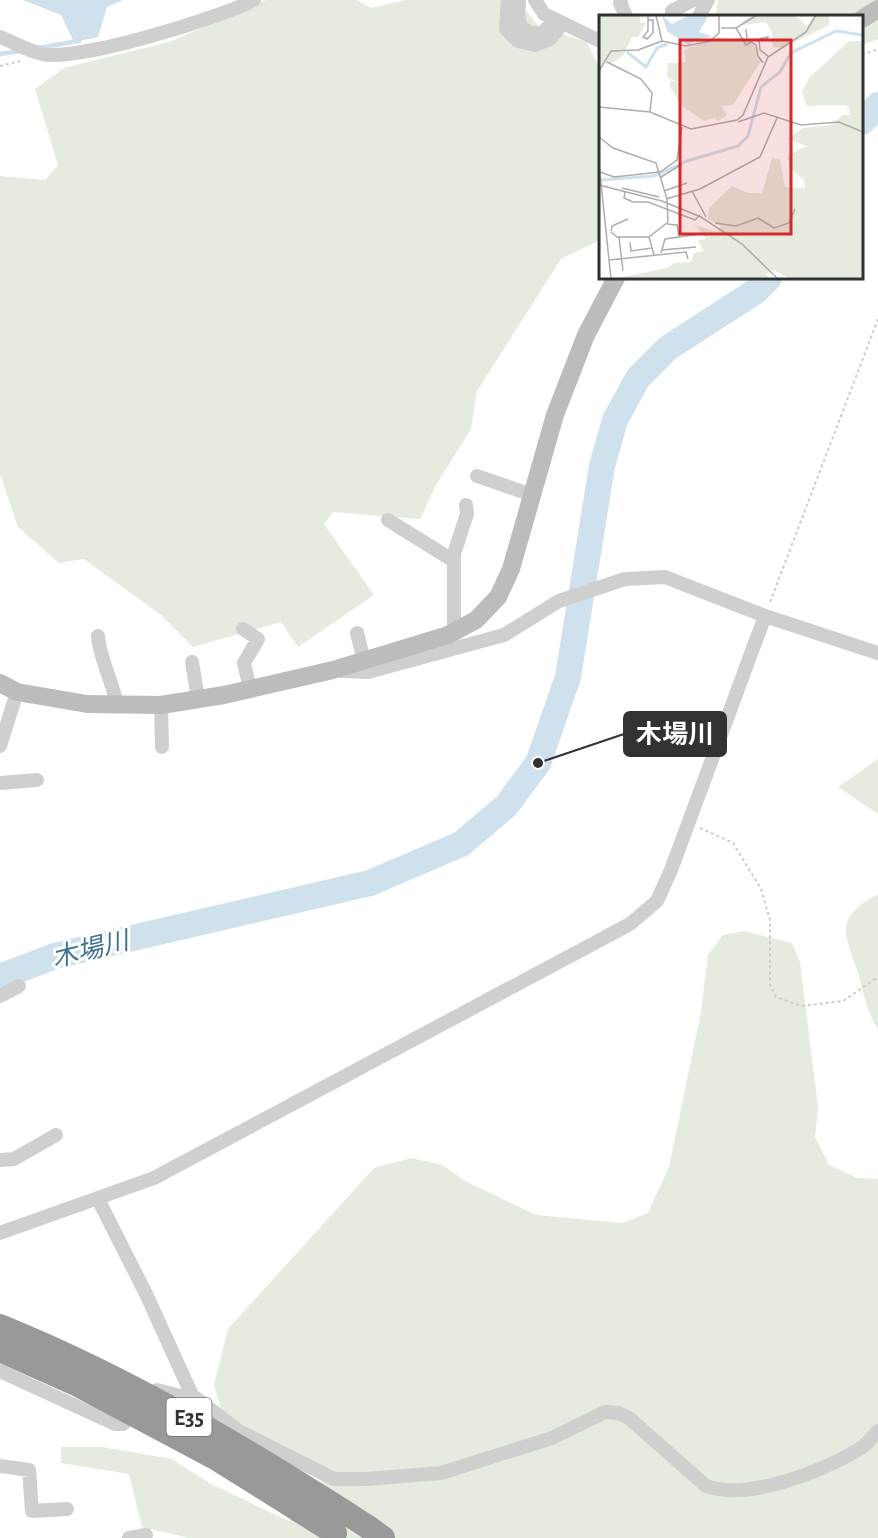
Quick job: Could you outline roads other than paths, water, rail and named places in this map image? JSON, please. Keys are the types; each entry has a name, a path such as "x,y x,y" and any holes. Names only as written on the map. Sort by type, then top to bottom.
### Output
{"highway":[{"name":"E35","path":"0,1326 164,1402 234,1442 376,1533"},
{"name":"E35","path":"0,1350 76,1384 217,1459 338,1536"}],"street":[{"path":"0,37 42,54 73,54 144,38 237,9 254,0"},
{"path":"508,0 506,29 518,41 535,45 550,39 559,21"},
{"path":"519,0 518,14 521,27 531,33 543,33 559,21"},
{"path":"535,0 544,14 599,41"},
{"path":"621,0 620,3 626,15"},
{"path":"672,11 693,0"},
{"path":"700,15 708,0"},
{"path":"863,18 878,9"},
{"path":"0,683 17,692 87,704 161,705 250,689 333,670 454,632 476,620 498,597 511,569 555,415 586,334 614,279"},
{"path":"477,476 532,495"},
{"path":"454,632 454,561 467,514 466,506"},
{"path":"388,520 454,561"},
{"path":"333,670 368,672 504,635 559,601 625,579 665,577 765,616 878,652"},
{"path":"0,1233 154,1178 630,924 657,901 690,823 765,616"},
{"path":"243,629 258,639 244,663 250,689"},
{"path":"357,633 364,661"},
{"path":"98,636 99,651 111,680 117,704"},
{"path":"192,662 198,699"},
{"path":"0,747 17,692"},
{"path":"161,705 162,747"},
{"path":"0,783 37,780"},
{"path":"0,996 19,986"},
{"path":"0,1160 14,1158 56,1135"},
{"path":"98,1199 146,1294 192,1395 239,1431 334,1479 441,1473 552,1438 604,1412 619,1413 629,1418 706,1486 720,1491 744,1491 818,1468 860,1449 878,1431"},
{"path":"0,1371 115,1424 123,1424 157,1389 201,1401"},
{"path":"0,1466 29,1470 32,1511 67,1509"},
{"path":"129,1538 146,1534"}],"water":[{"path":"23,0 123,0 107,7 98,37 74,42 61,15"}],"waterway":[{"path":"37,48 79,41"},
{"path":"0,54 20,51"},
{"name":"木場川","path":"863,121 878,105"},
{"name":"木場川","path":"0,977 55,956 370,883 461,844 506,806 538,763 568,677 602,466 615,420 638,378 668,348 756,291 768,279"}],"place":[{"name":"木場川","path":"538,763"}]}
